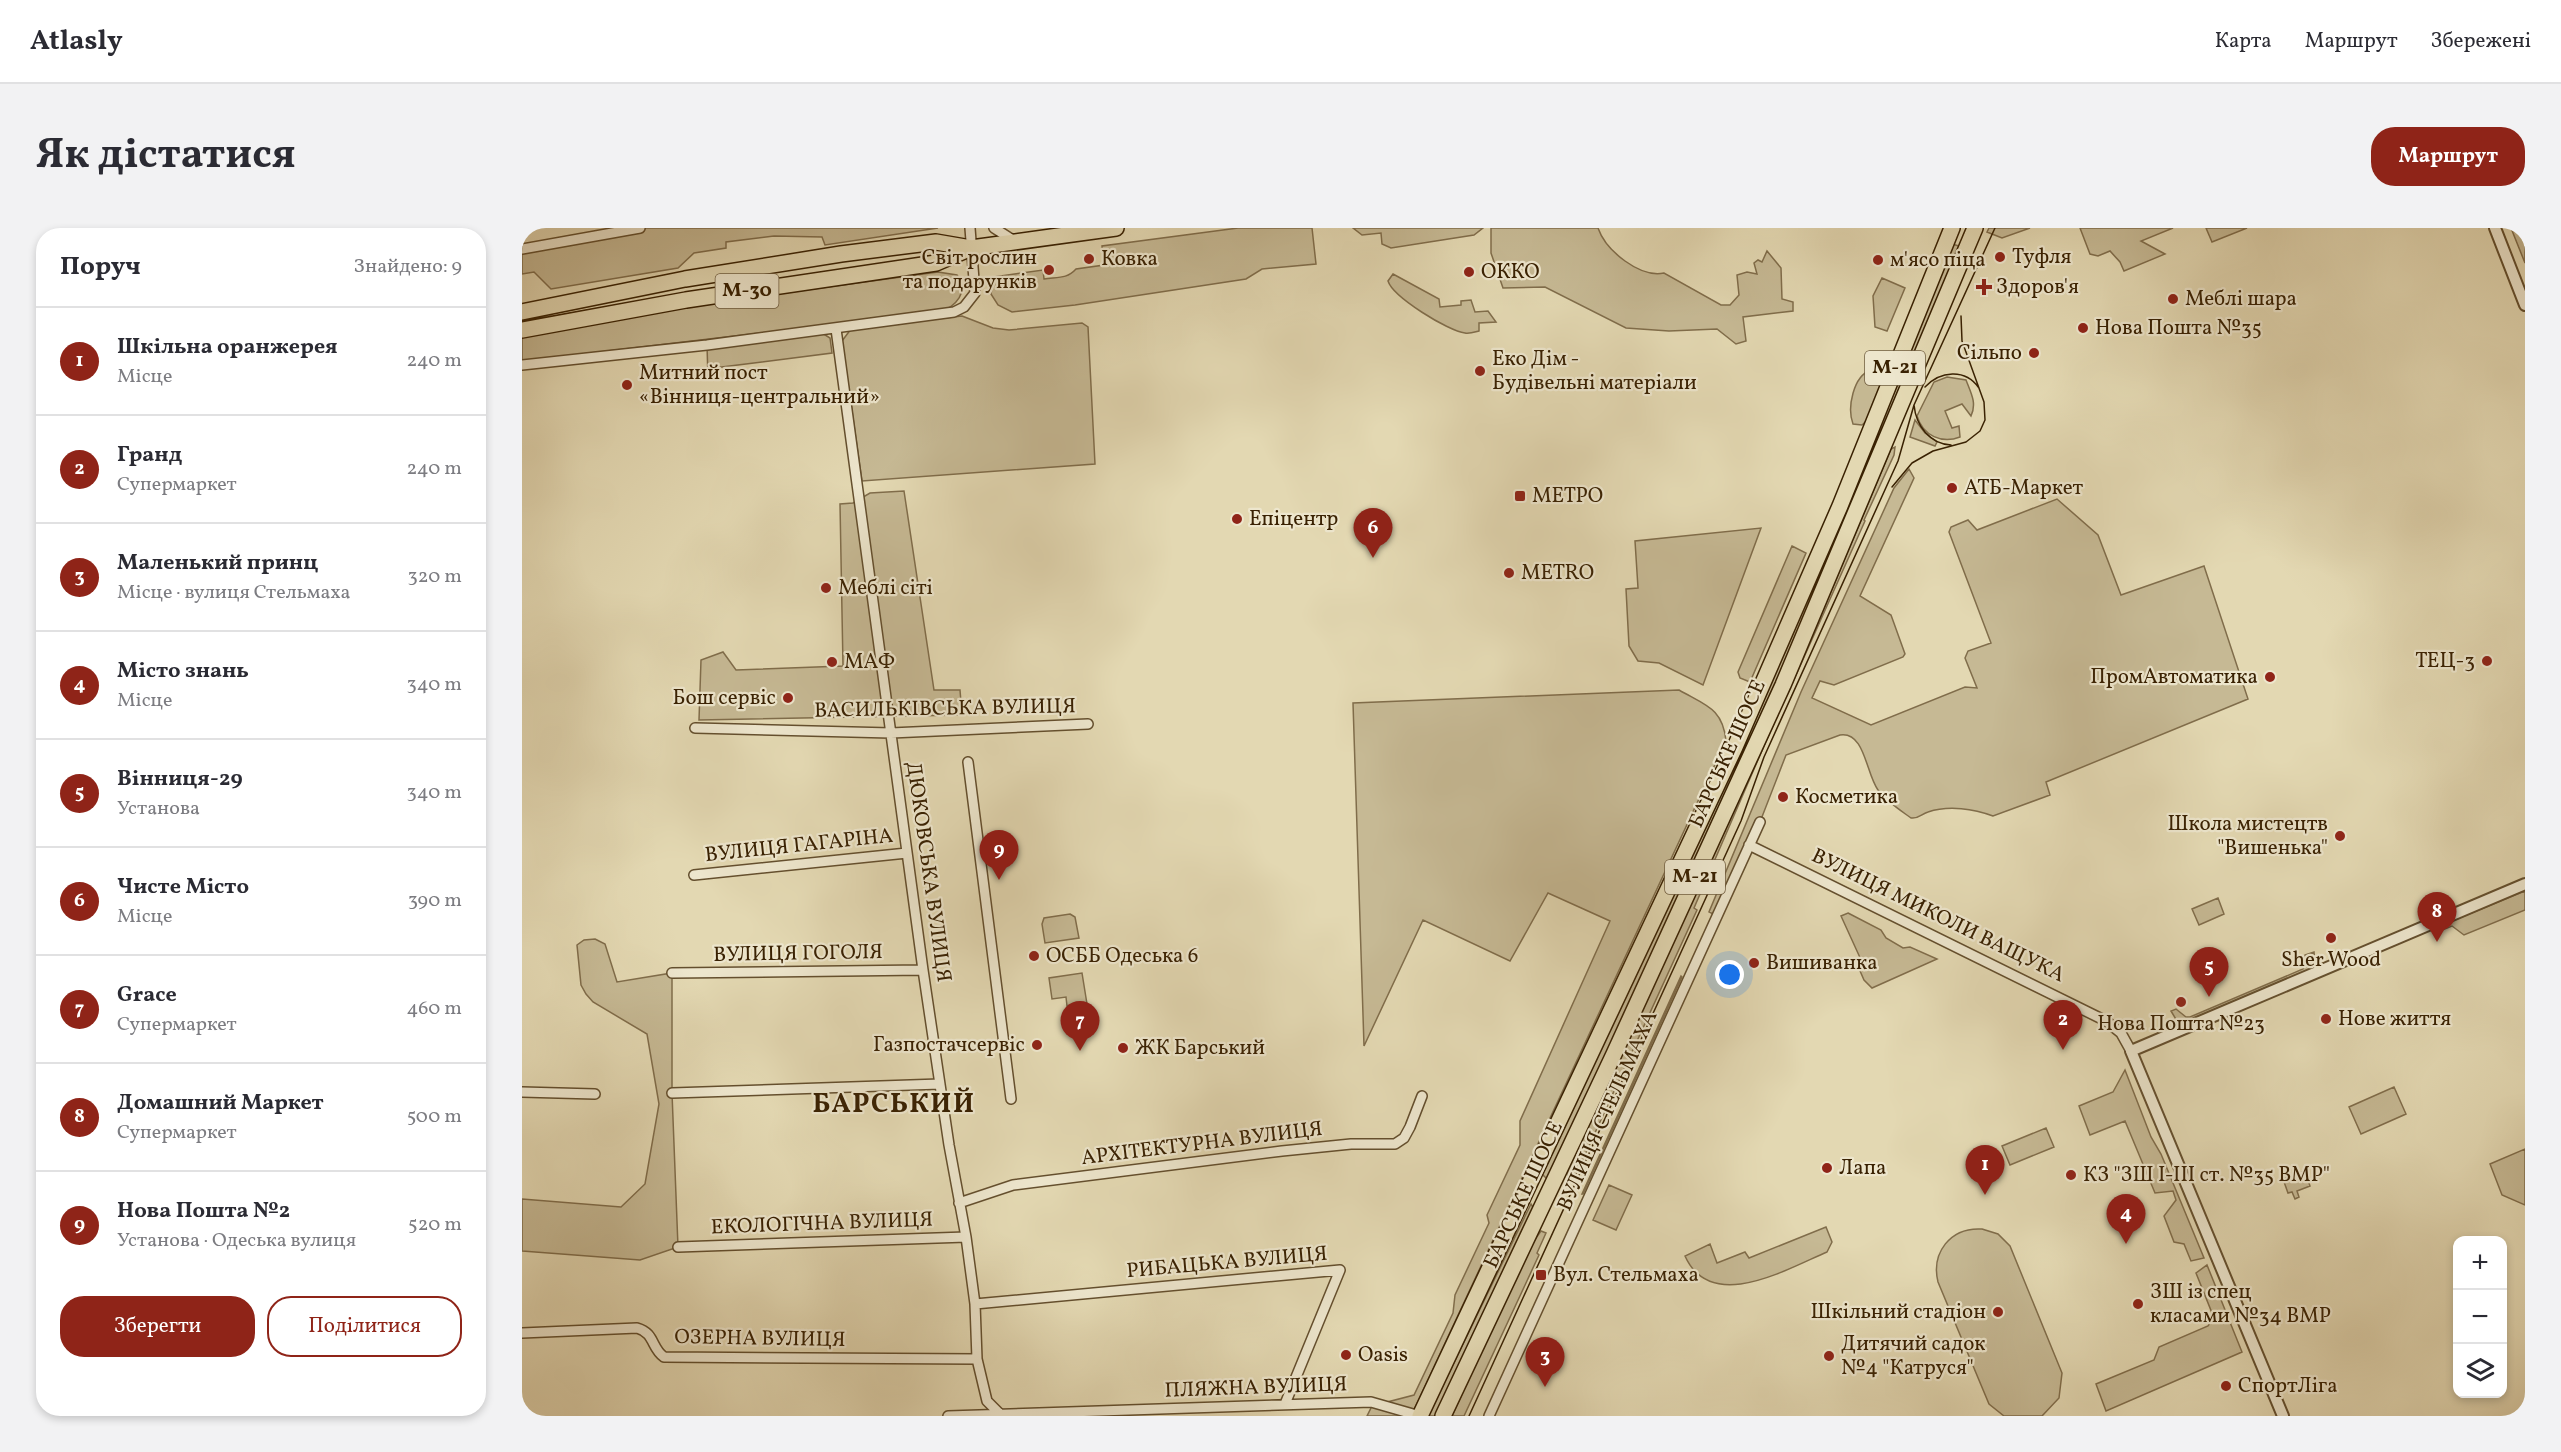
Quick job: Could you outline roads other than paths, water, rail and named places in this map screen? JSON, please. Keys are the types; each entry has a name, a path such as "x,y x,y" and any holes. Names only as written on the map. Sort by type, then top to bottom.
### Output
{"highway":[{"name":"М-30","path":"522,330 686,300 936,263 971,248 1116,228"},
{"name":"М-21","path":"1420,1416 1740,736 1840,506 1952,228"},
{"name":"БАРСЬКЕ ШОСЕ","path":"1443,1416 1783,685 1975,228"},
{"name":"М-30","path":"522,312 685,279 841,254 936,242 971,248"},
{"path":"1529,1186 1548,1194"}],"street":[{"path":"522,249 640,228"},
{"path":"522,365 944,315 964,307 975,293 970,228"},
{"path":"994,228 1016,242"},
{"path":"2495,228 2525,305"},
{"name":"ДЮКОВСЬКА ВУЛИЦЯ","path":"836,329 923,970 966,1237 975,1304 977,1359 987,1401 1000,1414"},
{"name":"ВАСИЛЬКІВСЬКА ВУЛИЦЯ","path":"695,728 891,733 1088,724"},
{"path":"968,762 1011,1099"},
{"name":"ВУЛИЦЯ СТЕЛЬМАХА","path":"1489,1416 1760,822"},
{"name":"ВУЛИЦЯ МИКОЛИ ВАЩУКА","path":"1749,845 2106,1021 2121,1033 2131,1051 2283,1416"},
{"name":"ВУЛИЦЯ ГАГАРІНА","path":"693,874 907,853"},
{"path":"2131,1051 2525,884"},
{"name":"ВУЛИЦЯ ГОГОЛЯ","path":"672,973 923,970"},
{"path":"672,1093 940,1084"},
{"path":"522,1092 595,1094"},
{"name":"АРХІТЕКТУРНА ВУЛИЦЯ","path":"959,1203 1013,1185 1328,1146 1395,1144 1404,1138 1422,1096"},
{"name":"ЕКОЛОГІЧНА ВУЛИЦЯ","path":"678,1247 966,1237"},
{"name":"РИБАЦЬКА ВУЛИЦЯ","path":"975,1304 1340,1270 1285,1404"},
{"name":"ОЗЕРНА ВУЛИЦЯ","path":"522,1333 637,1328 646,1330 657,1352 664,1357 977,1359"},
{"name":"ПЛЯЖНА ВУЛИЦЯ","path":"948,1416 1371,1402 1420,1416"}],"tram line":[{"path":"1469,1416 1741,821 1764,757 1898,461 1914,405 1995,228"},
{"path":"1892,487 1912,463 1933,451 1966,442 1980,431 1985,420 1984,402 1962,341 1961,316"},
{"path":"1925,387 1938,378 1952,374 1967,377 1979,388"},
{"path":"1914,405 1915,413 1925,432 1937,441 1951,445"}],"place":[{"name":"Туфля","path":"2000,257"},
{"name":"Ковка","path":"1089,259"},
{"name":"м'ясо піца","path":"1878,260"},
{"name":"Світ рослин та подарунків","path":"1049,270"},
{"name":"ОККО","path":"1469,272"},
{"name":"Здоров'я","path":"1984,287"},
{"name":"Меблі шара","path":"2173,299"},
{"name":"Нова Пошта №35","path":"2083,328"},
{"name":"Сільпо","path":"2034,353"},
{"name":"Еко Дім - Будівельні матеріали","path":"1480,371"},
{"name":"Митний пост «Вінниця-центральний»","path":"627,385"},
{"name":"АТБ-Маркет","path":"1952,488"},
{"name":"МЕТРО","path":"1520,496"},
{"name":"Епіцентр","path":"1237,519"},
{"name":"Чисте Місто","path":"1373,558"},
{"name":"METRO","path":"1509,573"},
{"name":"Меблі сіті","path":"826,588"},
{"name":"ТЕЦ-3","path":"2487,661"},
{"name":"МАФ","path":"832,662"},
{"name":"ПромАвтоматика","path":"2270,677"},
{"name":"Бош сервіс","path":"788,698"},
{"name":"Косметика","path":"1783,797"},
{"name":"Школа мистецтв \"Вишенька\"","path":"2340,836"},
{"name":"Нова Пошта №2","path":"999,880"},
{"name":"Sher Wood","path":"2331,938"},
{"name":"Домашний Маркет","path":"2437,942"},
{"name":"ОСББ Одеська 6","path":"1034,956"},
{"name":"Вишиванка","path":"1754,963"},
{"name":"Вінниця-29","path":"2209,997"},
{"name":"Нова Пошта №23","path":"2181,1002"},
{"name":"Нове життя","path":"2326,1019"},
{"name":"Газпостачсервіс","path":"1037,1045"},
{"name":"ЖК Барський","path":"1123,1048"},
{"name":"Гранд","path":"2063,1050"},
{"name":"Grace","path":"1080,1051"},
{"name":"Лапа","path":"1827,1168"},
{"name":"КЗ \"ЗШ І-ІІІ ст. №35 ВМР\"","path":"2071,1175"},
{"name":"Шкільна оранжерея","path":"1985,1195"},
{"name":"Місто знань","path":"2126,1244"},
{"name":"Вул. Стельмаха","path":"1541,1275"},
{"name":"ЗШ із спец класами №34 ВМР","path":"2138,1304"},
{"name":"Шкільний стадіон","path":"1998,1312"},
{"name":"Oasis","path":"1346,1355"},
{"name":"Дитячий садок №4 \"Катруся\"","path":"1829,1356"},
{"name":"СпортЛіга","path":"2226,1386"},
{"name":"Маленький принц","path":"1545,1387"}],"district":[{"name":"БАРСЬКИЙ","path":"894,1105"}]}
